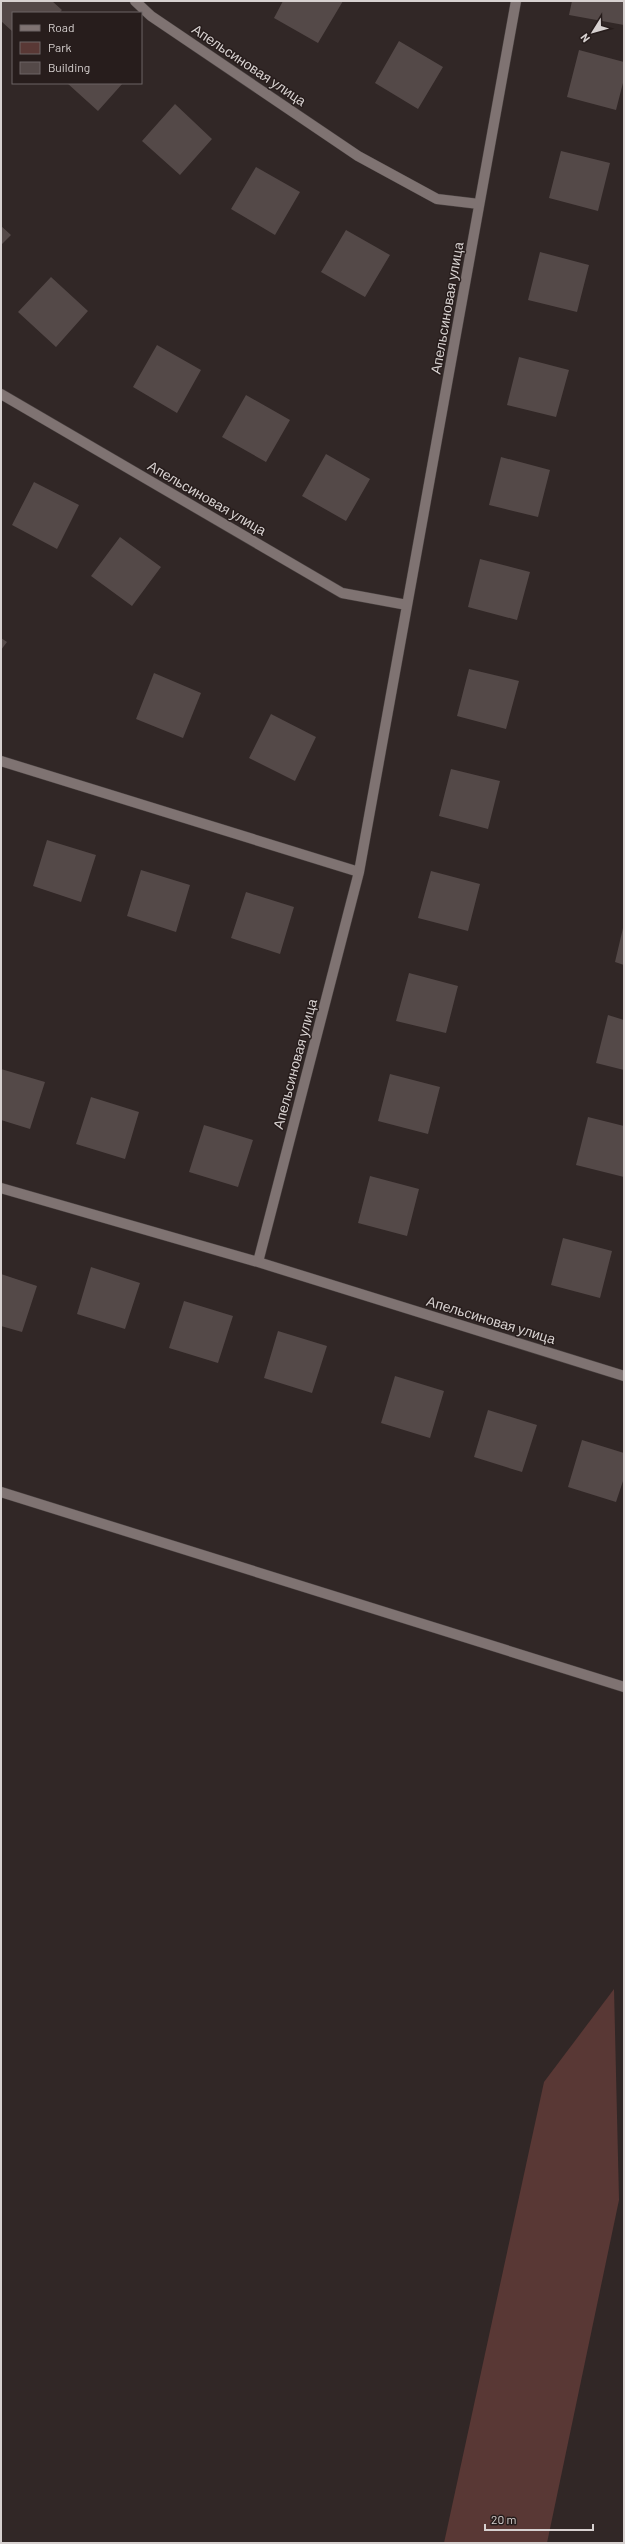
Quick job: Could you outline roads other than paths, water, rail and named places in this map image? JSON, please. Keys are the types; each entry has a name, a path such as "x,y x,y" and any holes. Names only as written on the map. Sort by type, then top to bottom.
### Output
{"street":[{"name":"Апельсиновая улица","path":"135,1 151,16 358,156 438,199 479,204"},
{"name":"Апельсиновая улица","path":"258,1262 359,872 516,1"},
{"name":"Апельсиновая улица","path":"1,394 342,593 407,605"},
{"path":"1,761 359,872"},
{"name":"Апельсиновая улица","path":"1,1188 258,1262 624,1376"},
{"path":"1,1492 624,1687"}]}
